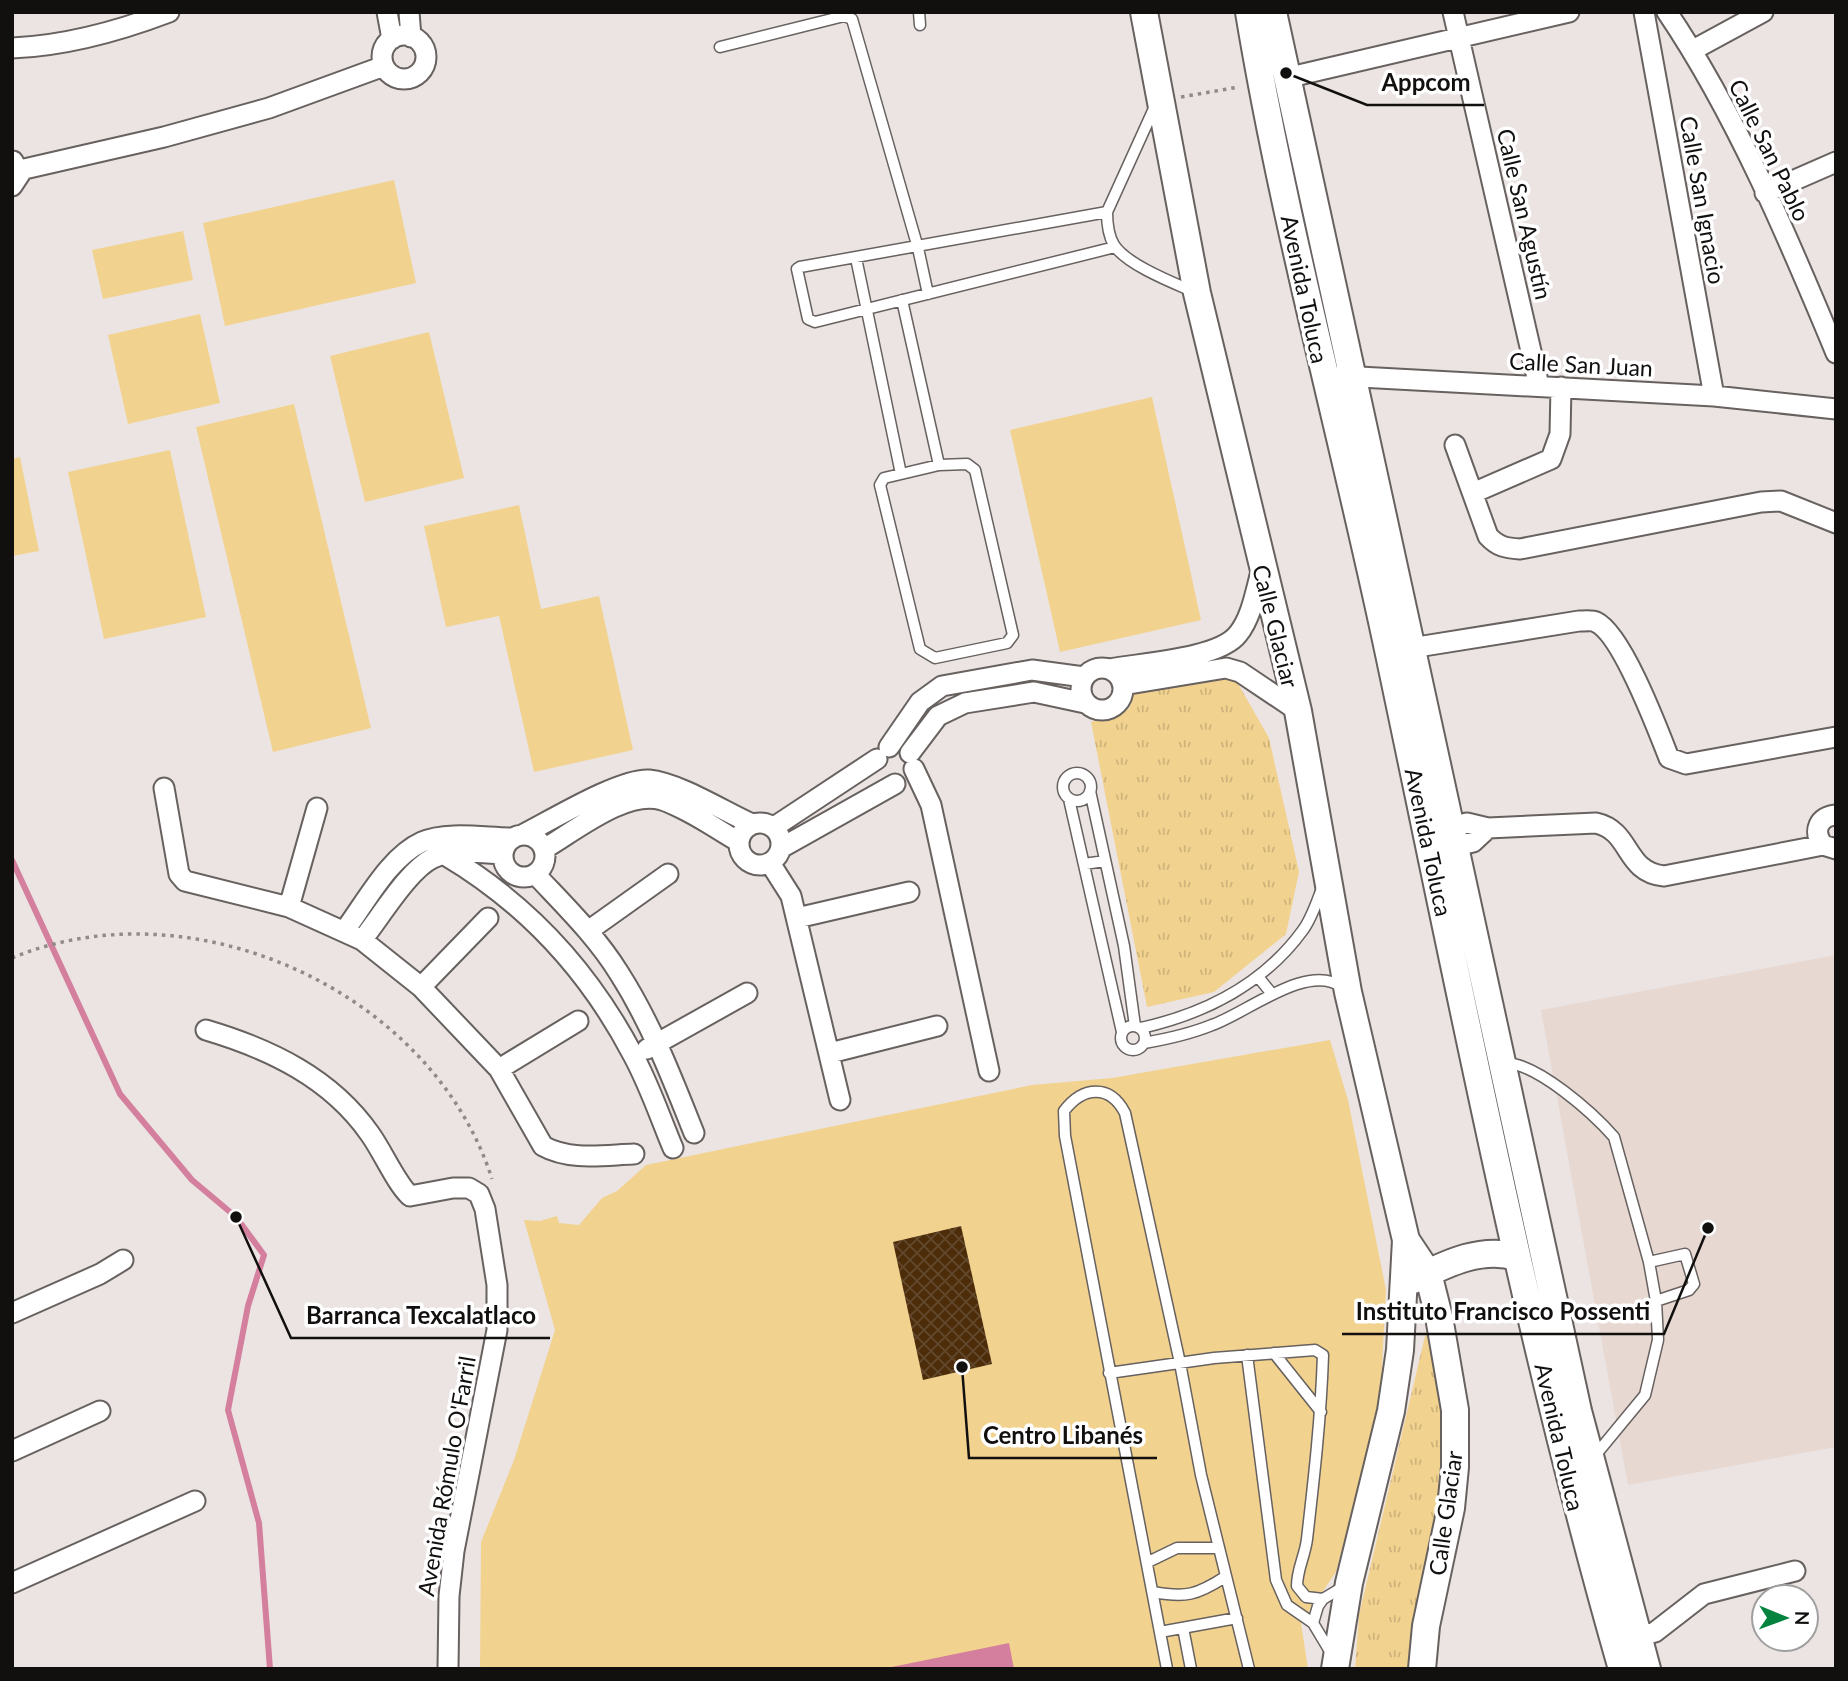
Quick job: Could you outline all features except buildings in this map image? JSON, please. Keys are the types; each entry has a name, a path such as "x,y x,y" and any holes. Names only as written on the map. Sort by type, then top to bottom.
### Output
{"street":[{"path":"12,48 75,40 133,26 169,12"},
{"path":"387,12 401,38 420,42 426,55 419,73 400,79 389,73 384,66 382,54 401,38 408,12"},
{"name":"Calle Glaciar","path":"1144,12 1158,101 1196,293 1298,711 1348,992 1406,1240 1400,1350 1391,1411 1349,1583 1336,1666"},
{"name":"Avenida Toluca","path":"1249,12 1273,81 1350,376 1411,648 1441,839"},
{"name":"Avenida Toluca","path":"1273,12 1273,81 1324,376 1441,839 1489,1065 1590,1460 1647,1669"},
{"name":"Calle San Agustín","path":"1453,12 1539,386"},
{"path":"1273,81 1459,40 1569,12"},
{"name":"Calle San Ignacio","path":"1644,12 1714,396"},
{"name":"Calle San Pablo","path":"1667,12 1693,50 1765,193 1836,353"},
{"path":"1693,50 1763,12"},
{"path":"15,172 164,137 269,108 384,66"},
{"path":"1765,193 1836,162"},
{"name":"Calle San Juan","path":"1324,376 1714,396 1836,409"},
{"path":"1473,492 1551,459 1560,434 1560,387"},
{"path":"1455,445 1488,536 1497,545 1520,549 1761,502 1782,501 1836,523"},
{"path":"774,827 883,753 920,702 942,686 1032,670 1084,677 1100,667 1110,669 1214,650 1232,641 1242,628 1262,568"},
{"path":"1411,648 1579,621 1595,622 1605,630 1632,672 1669,758 1674,762 1686,764 1836,737"},
{"path":"1123,685 1226,668 1240,672 1298,711"},
{"path":"752,824 743,831 739,842 741,853 748,862 759,865 895,784 903,782 938,716 965,702 1034,692 1085,703 1095,710 1106,710 1116,706 1122,696 1123,685 1119,675 1110,669"},
{"path":"1084,677 1081,695 1085,703"},
{"path":"883,753 904,748 931,805 989,1070"},
{"path":"883,753 880,776 895,784"},
{"path":"345,930 402,854 423,841 442,838 512,842 618,787 648,780 664,784 752,824 764,823 774,827 780,837 775,856 797,918 840,1100"},
{"path":"164,788 179,874 185,881 289,906 362,940 421,987 499,1069 543,1146 554,1152 573,1155 634,1154"},
{"path":"544,849 625,801 649,797 663,800 739,842"},
{"path":"289,906 317,808"},
{"path":"1829,847 1817,833 1818,827 1826,817 1836,815"},
{"path":"1441,839 1467,823 1488,828 1596,823 1617,833 1638,868 1649,875 1664,876 1829,847"},
{"path":"362,940 416,870 432,859 531,836 544,849"},
{"path":"512,842 509,872 527,878 536,875 542,868 544,849"},
{"path":"445,855 494,886 564,951 610,1014 635,1057 673,1148"},
{"path":"589,931 668,874"},
{"path":"536,875 589,931 619,972 658,1042 694,1133"},
{"path":"797,918 909,892"},
{"path":"421,987 488,918"},
{"path":"635,1057 747,993"},
{"path":"499,1069 578,1021"},
{"path":"830,1053 937,1026"},
{"name":"Avenida Rómulo O'Farril","path":"206,1030 237,1039 280,1058 338,1097 368,1131 391,1165 402,1189 410,1196 453,1188 469,1188 479,1194 485,1209 497,1285 496,1330 454,1551 449,1596 449,1669"},
{"name":"Avenida Toluca","path":"1489,1065 1517,1257 1576,1508 1622,1669"},
{"name":"Calle Glaciar","path":"1406,1240 1428,1273 1439,1317 1455,1410 1455,1467 1451,1508 1426,1626 1422,1669"},
{"path":"1404,1284 1471,1255 1500,1252 1517,1257"},
{"path":"12,1313 100,1275 122,1260"},
{"path":"12,1451 100,1411"},
{"path":"12,1583 195,1501"},
{"path":"1638,1637 1655,1632 1704,1594 1794,1571"}],"lane":[{"path":"919,12 920,25"},
{"path":"720,47 844,16 852,19 918,248 928,294"},
{"path":"1158,101 1107,212 1115,247 1163,278 1196,293"},
{"path":"1107,212 797,269 810,321 1115,247"},
{"path":"856,258 901,474"},
{"path":"902,300 939,466"},
{"path":"967,464 975,470 1013,635 1007,643 935,658 920,649 880,485 884,478 939,466 967,464"},
{"path":"1144,1043 1138,1027 1124,946 1090,791 1091,785 1084,774 1072,773 1063,782 1062,789 1069,799 1125,1047 1135,1050 1144,1043 1212,1025 1242,1013 1272,995 1309,981 1334,982 1348,992"},
{"path":"1069,799 1081,800 1090,791"},
{"path":"1084,864 1105,861"},
{"path":"1122,1032 1220,1001 1259,978 1276,964 1304,928 1326,880"},
{"path":"1103,949 1124,946"},
{"path":"1259,978 1272,995"},
{"path":"1111,984 1129,981"},
{"path":"1489,1065 1526,1066 1601,1122 1614,1137 1649,1262 1656,1301 1658,1340 1645,1395 1590,1460"},
{"path":"1167,1669 1065,1136 1064,1111 1083,1094 1103,1091 1118,1099 1125,1113 1218,1548 1249,1669"},
{"path":"1649,1262 1685,1254 1694,1284 1689,1290 1656,1301"},
{"path":"1110,1373 1247,1355 1315,1350 1323,1355 1322,1413 1306,1548 1297,1573 1297,1586 1306,1597 1323,1599"},
{"path":"1274,1353 1322,1413"},
{"path":"1247,1355 1280,1594 1287,1605 1313,1623 1326,1640 1336,1666"},
{"path":"1148,1562 1177,1548 1218,1548"},
{"path":"1153,1592 1176,1596 1199,1594 1225,1577"},
{"path":"1313,1623 1323,1599 1349,1583"},
{"path":"1280,1594 1297,1586"},
{"path":"1160,1632 1237,1618"},
{"path":"1183,1628 1191,1669"}],"path":[{"path":"1158,101 1273,81"},
{"path":"12,958 70,939 131,933 168,935 246,951 304,972 342,994 392,1033 435,1077 459,1112 488,1166 495,1189"}],"shaded area":[{"path":"1836,955 1836,1447 1628,1485 1541,1010"},
{"path":"1009,1643 1014,1669 882,1669"}],"green space":[{"path":"394,180 416,283 225,326 203,223"},
{"path":"183,231 193,280 103,299 92,250"},
{"path":"200,314 220,403 128,424 108,335"},
{"path":"429,332 464,478 365,502 330,356"},
{"path":"1152,397 1201,620 1060,652 1010,430"},
{"path":"294,404 371,728 273,752 196,427"},
{"path":"170,450 206,617 104,639 68,472"},
{"path":"20,457 39,551 12,556 12,459"},
{"path":"519,505 541,609 599,596 633,750 534,772 499,616 446,627 424,526"},
{"path":"1221,677 1237,682 1269,738 1299,872 1286,934 1214,992 1147,1007 1091,722 1129,709 1133,694"},
{"path":"1330,1040 1348,1100 1386,1290 1380,1404 1336,1572 1301,1623 1308,1669 480,1669 481,1542 514,1460 555,1330 524,1220 540,1221 557,1216 559,1223 579,1225 602,1198 617,1191 646,1165 1032,1085 1112,1078"},
{"path":"1430,1315 1447,1461 1419,1669 1355,1669 1359,1615"}],"waterway":[{"path":"12,860 120,1094 192,1180 236,1217 264,1255 248,1306 228,1410 259,1523 270,1669"}],"place":[{"name":"Appcom","path":"1286,73"},
{"name":"Barranca Texcalatlaco","path":"236,1217"},
{"name":"Instituto Francisco Possenti","path":"1708,1228"},
{"name":"Centro Libanés","path":"962,1367"}]}
